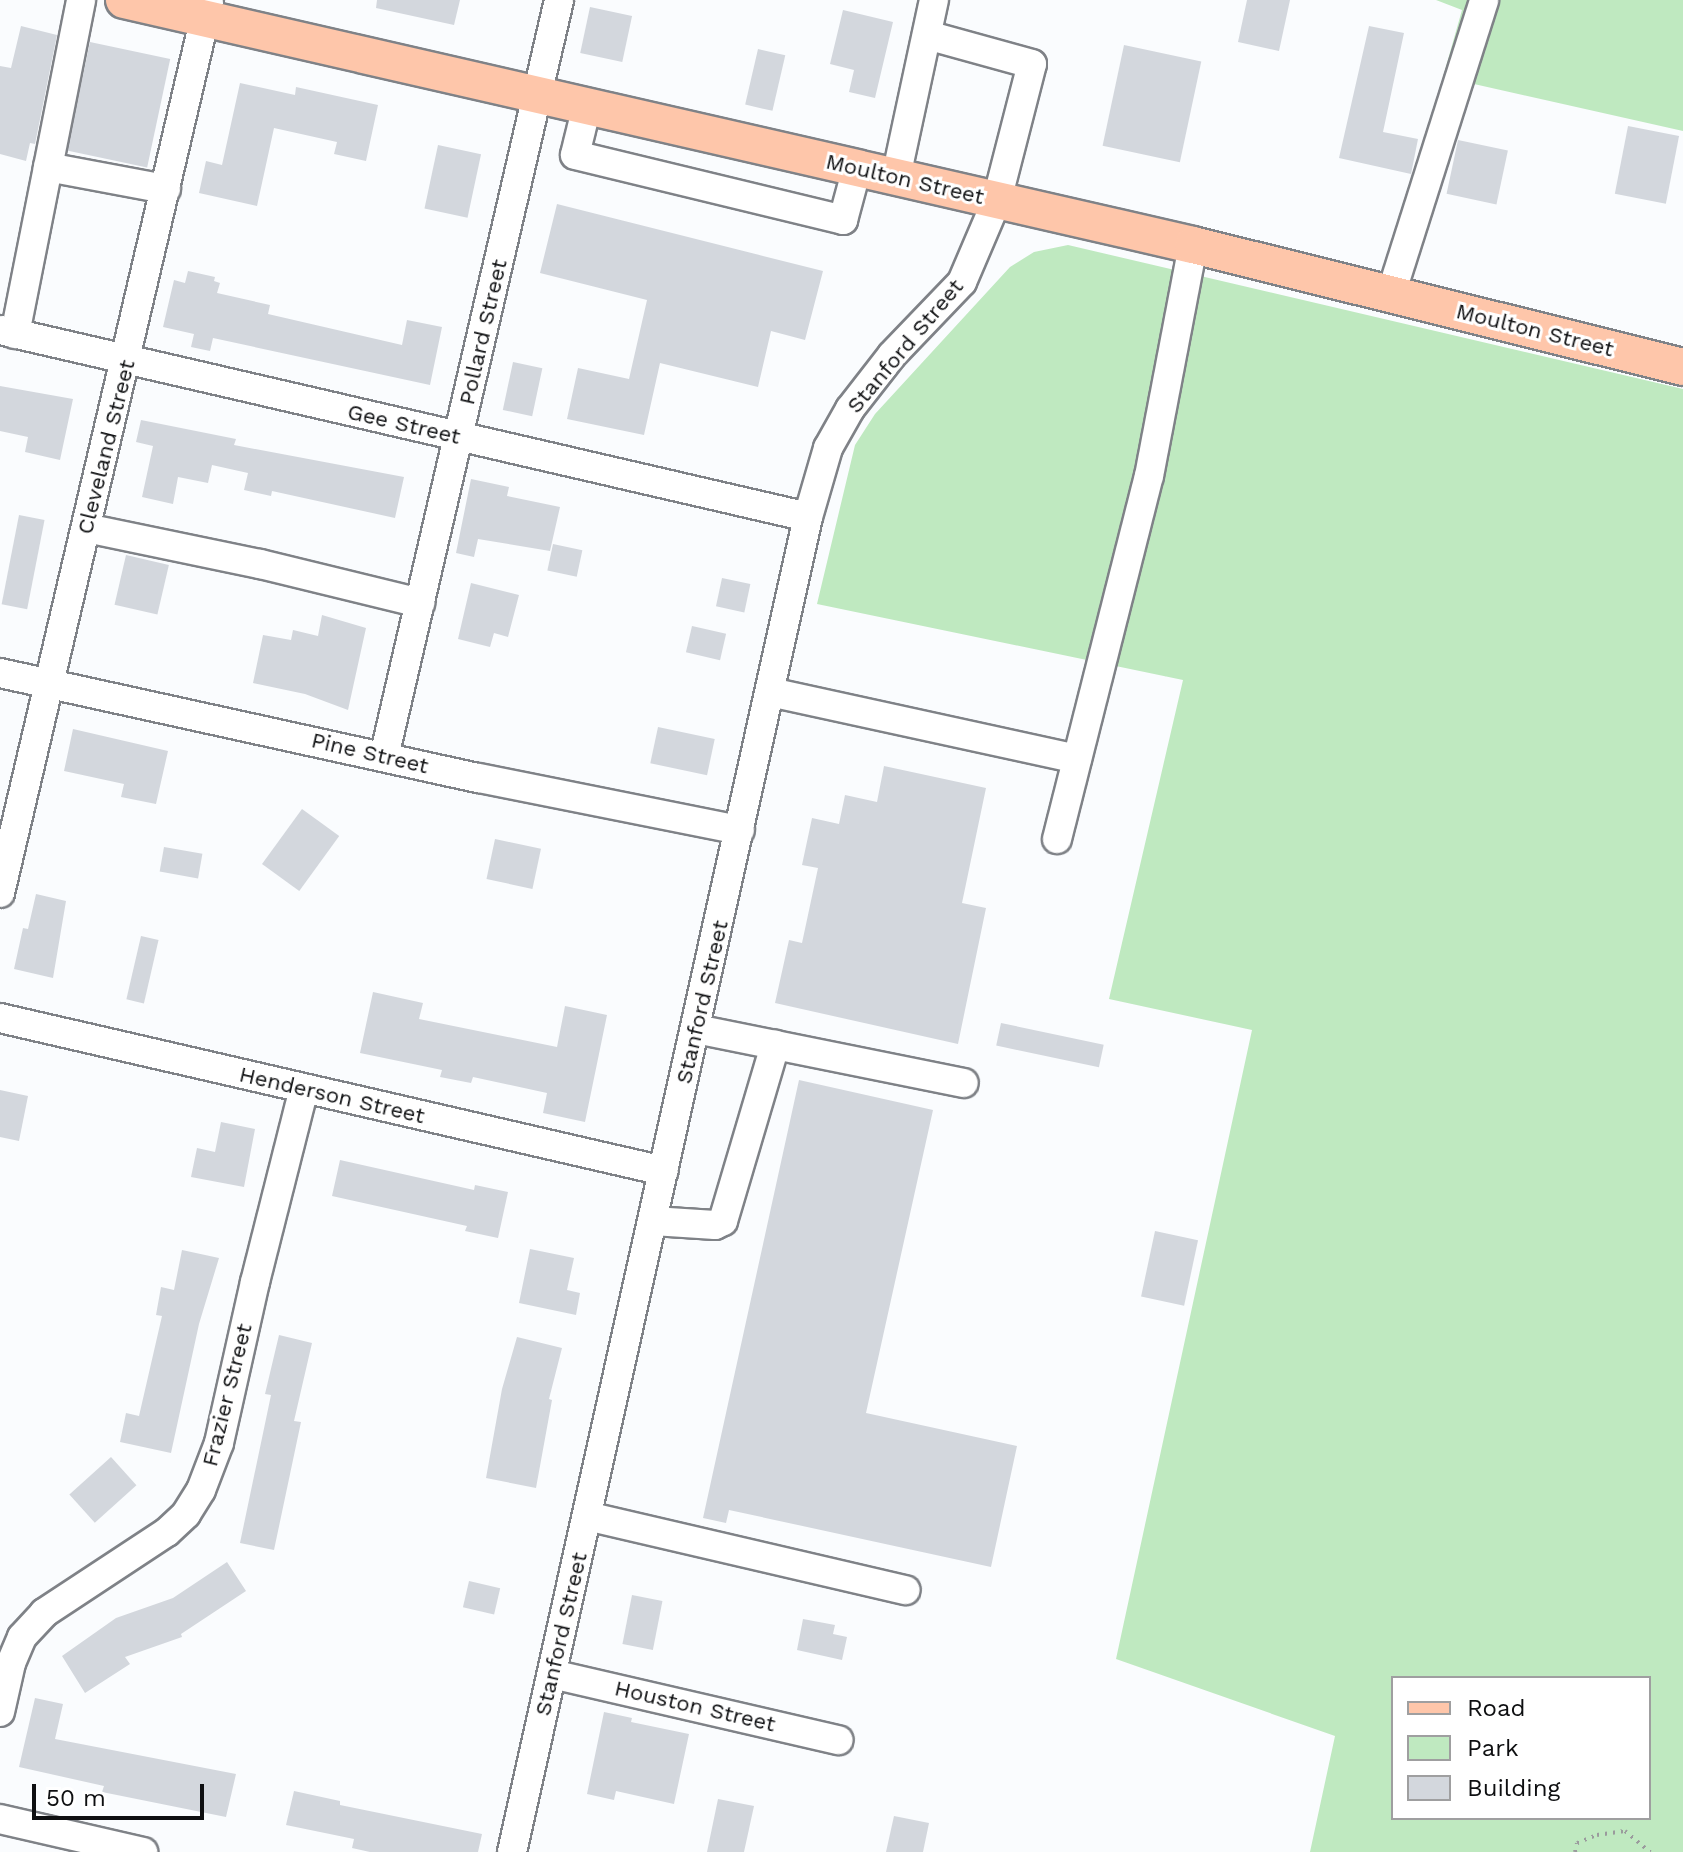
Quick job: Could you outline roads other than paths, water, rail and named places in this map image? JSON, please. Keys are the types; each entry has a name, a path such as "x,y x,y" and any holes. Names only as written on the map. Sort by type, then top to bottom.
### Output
{"main road":[{"name":"Moulton Street","path":"124,0 207,9 538,95 1193,245 1683,367"}],"street":[{"path":"7,332 48,167 81,0"},
{"name":"Pollard Street","path":"384,757 559,0"},
{"path":"896,177 934,0"},
{"path":"1391,294 1484,0"},
{"name":"Cleveland Street","path":"0,893 207,9"},
{"name":"Stanford Street","path":"512,1852 808,517 828,448 850,409 892,355 962,282 997,200 1032,64 927,35"},
{"path":"587,106 575,155 843,220 857,168"},
{"path":"48,167 166,189"},
{"path":"1057,839 1149,476 1193,245"},
{"name":"Gee Street","path":"7,332 808,517"},
{"path":"86,528 260,564 420,603"},
{"name":"Pine Street","path":"0,673 384,757 740,830"},
{"path":"770,692 1077,759"},
{"name":"Henderson Street","path":"0,1018 664,1171"},
{"path":"696,1029 964,1083"},
{"path":"653,1221 715,1225 723,1221 775,1045"},
{"name":"Frazier Street","path":"0,1712 11,1663 22,1637 44,1613 167,1532 186,1514 201,1490 219,1443 255,1282 304,1089"},
{"path":"587,1516 906,1590"},
{"name":"Houston Street","path":"552,1674 838,1740"},
{"path":"0,1819 143,1852"}]}
